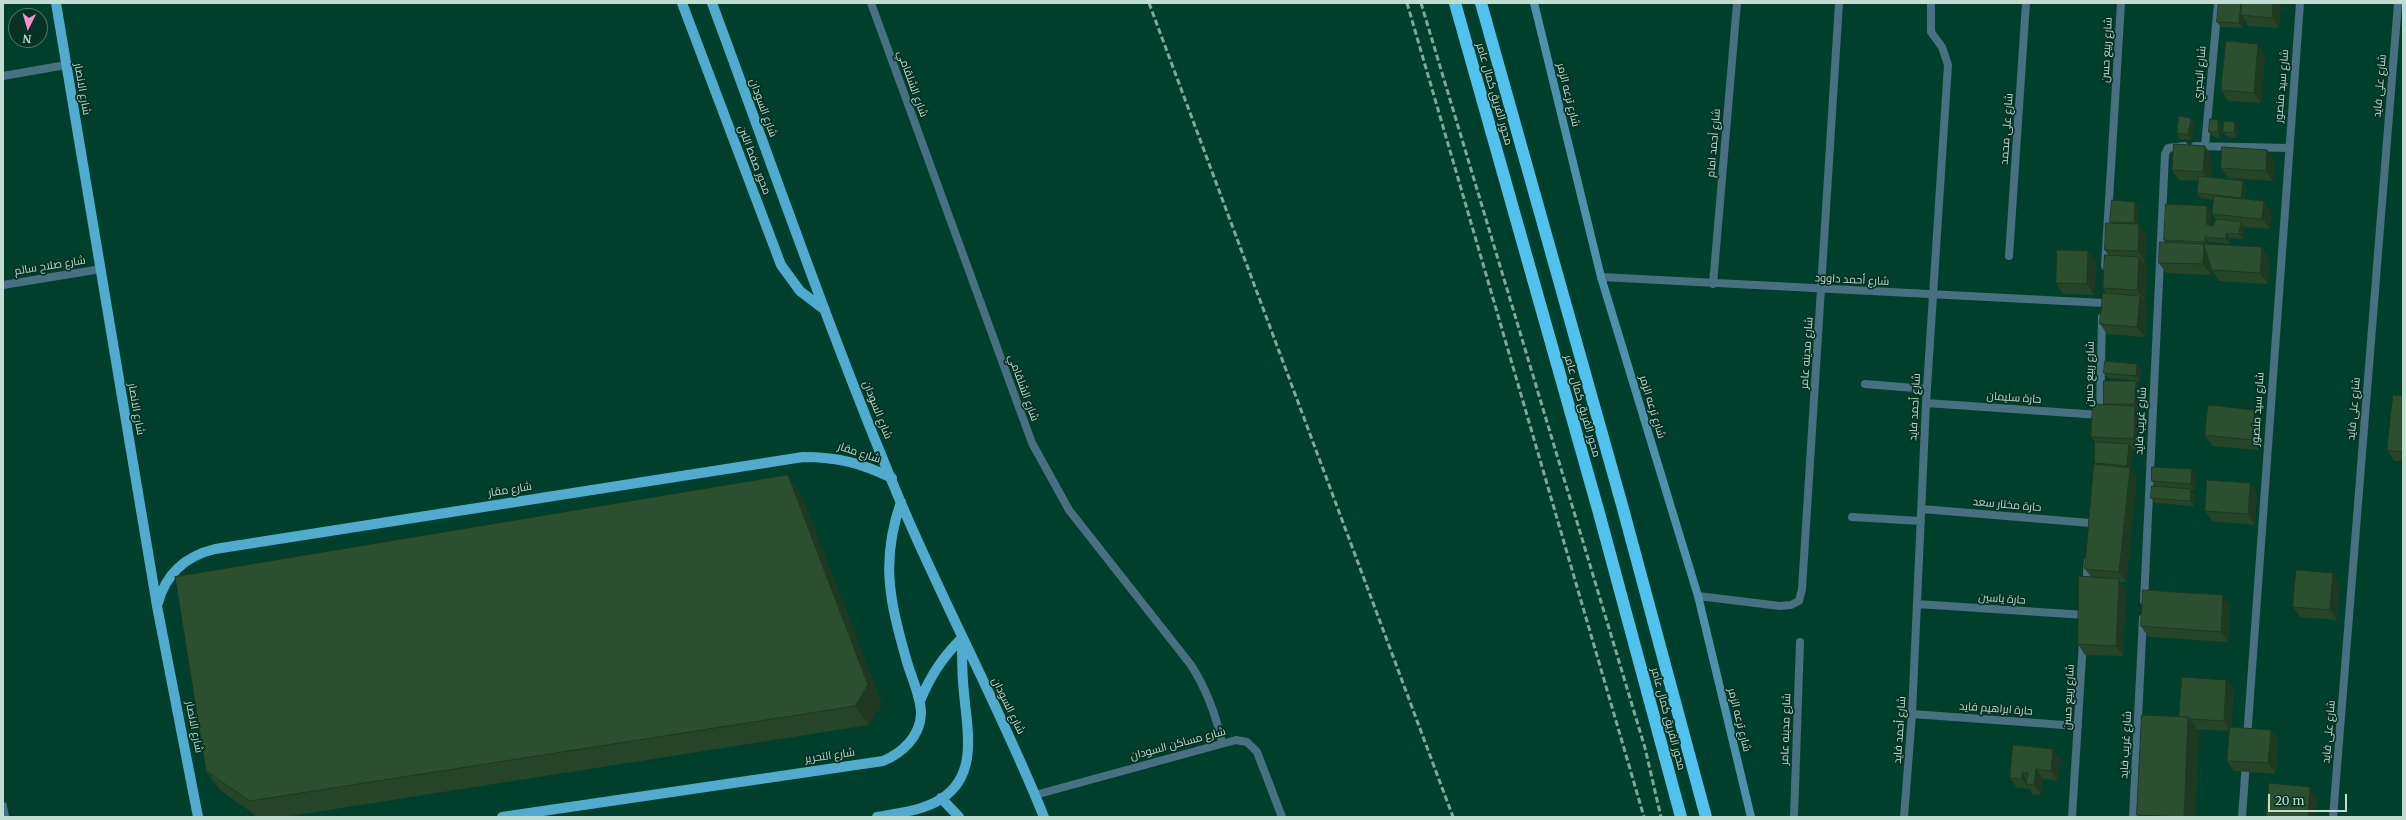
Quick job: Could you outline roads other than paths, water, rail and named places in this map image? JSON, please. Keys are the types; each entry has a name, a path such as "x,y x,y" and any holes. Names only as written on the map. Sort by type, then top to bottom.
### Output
{"highway":[{"name":"محور الفريق كمال عامر","path":"1455,3 1599,513 1681,817"},
{"name":"محور الفريق كمال عامر","path":"1481,3 1620,498 1706,817"}],"main road":[{"name":"شارع الانصار","path":"56,3 158,606 198,812"},
{"name":"محور صفط اللبن","path":"682,3 781,265 800,291 825,310"},
{"name":"شارع السودان","path":"712,3 825,310 901,502 962,638 1014,747 1044,817"},
{"name":"شارع ترعه الزمر","path":"1534,3 1601,277 1698,596 1751,817"},
{"name":"شارع مقار","path":"158,606 161,592 177,568 188,558 215,548 803,456 829,457 851,461 892,478"},
{"name":"شارع التحرير","path":"502,817 883,761 894,756 913,739 921,716 920,701 892,606 889,581 888,554 891,534 901,502"},
{"path":"920,701 936,667 947,651 962,638"},
{"path":"877,817 920,808 942,798 957,783 966,764 969,742 964,695 962,638"},
{"path":"942,798 959,817"},
{"path":"198,812 206,817"}],"street":[{"name":"شارع الشلقامي","path":"871,3 1032,444 1069,510 1191,665 1203,683 1217,722 1222,743"},
{"name":"شارع أحمد امام","path":"1713,284 1737,3"},
{"name":"شارع مدينه عامر","path":"1698,596 1780,606 1791,605 1799,601 1802,589 1822,290 1838,3"},
{"name":"شارع أحمد فايد","path":"1904,817 1912,714 1918,604 1926,403 1948,65 1942,47 1931,32 1931,3"},
{"name":"شارع على محمد","path":"2009,256 2026,3"},
{"name":"شارع ربيع حسن","path":"2105,272 2121,3"},
{"name":"شارع البحيري","path":"2205,146 2218,3"},
{"name":"شارع سيد منصور","path":"2242,817 2288,148 2300,3"},
{"name":"شارع على فايد","path":"2333,817 2398,3"},
{"path":"3,76 66,65"},
{"name":"شارع غريب فايد","path":"2133,817 2165,154 2168,148 2172,146 2288,148"},
{"name":"شارع صلاح سالم","path":"3,285 101,269"},
{"name":"شارع أحمد داوود","path":"1601,277 1934,295 2103,299"},
{"name":"شارع ربيع حسن","path":"2100,418 2103,299"},
{"path":"1865,384 1927,389"},
{"name":"حارة سليمان","path":"1926,403 2100,418"},
{"name":"حارة مختار سعد","path":"1922,509 2090,523"},
{"path":"1852,517 1921,521"},
{"path":"2086,594 2088,555"},
{"name":"حارة ياسين","path":"1918,604 2084,619"},
{"name":"شارع ربيع حسن","path":"2072,817 2084,619"},
{"name":"شارع مدينه عامر","path":"1794,817 1800,642"},
{"name":"حارة ابراهيم فايد","path":"1912,714 2078,726"},
{"name":"شارع مساكن السودان","path":"1035,795 1236,740 1247,742 1257,752 1282,817"},
{"path":"3,806 5,817"}],"railway":[{"path":"1149,3 1453,817"},
{"path":"1407,3 1644,817"},
{"path":"1421,3 1645,748 1661,817"}]}
